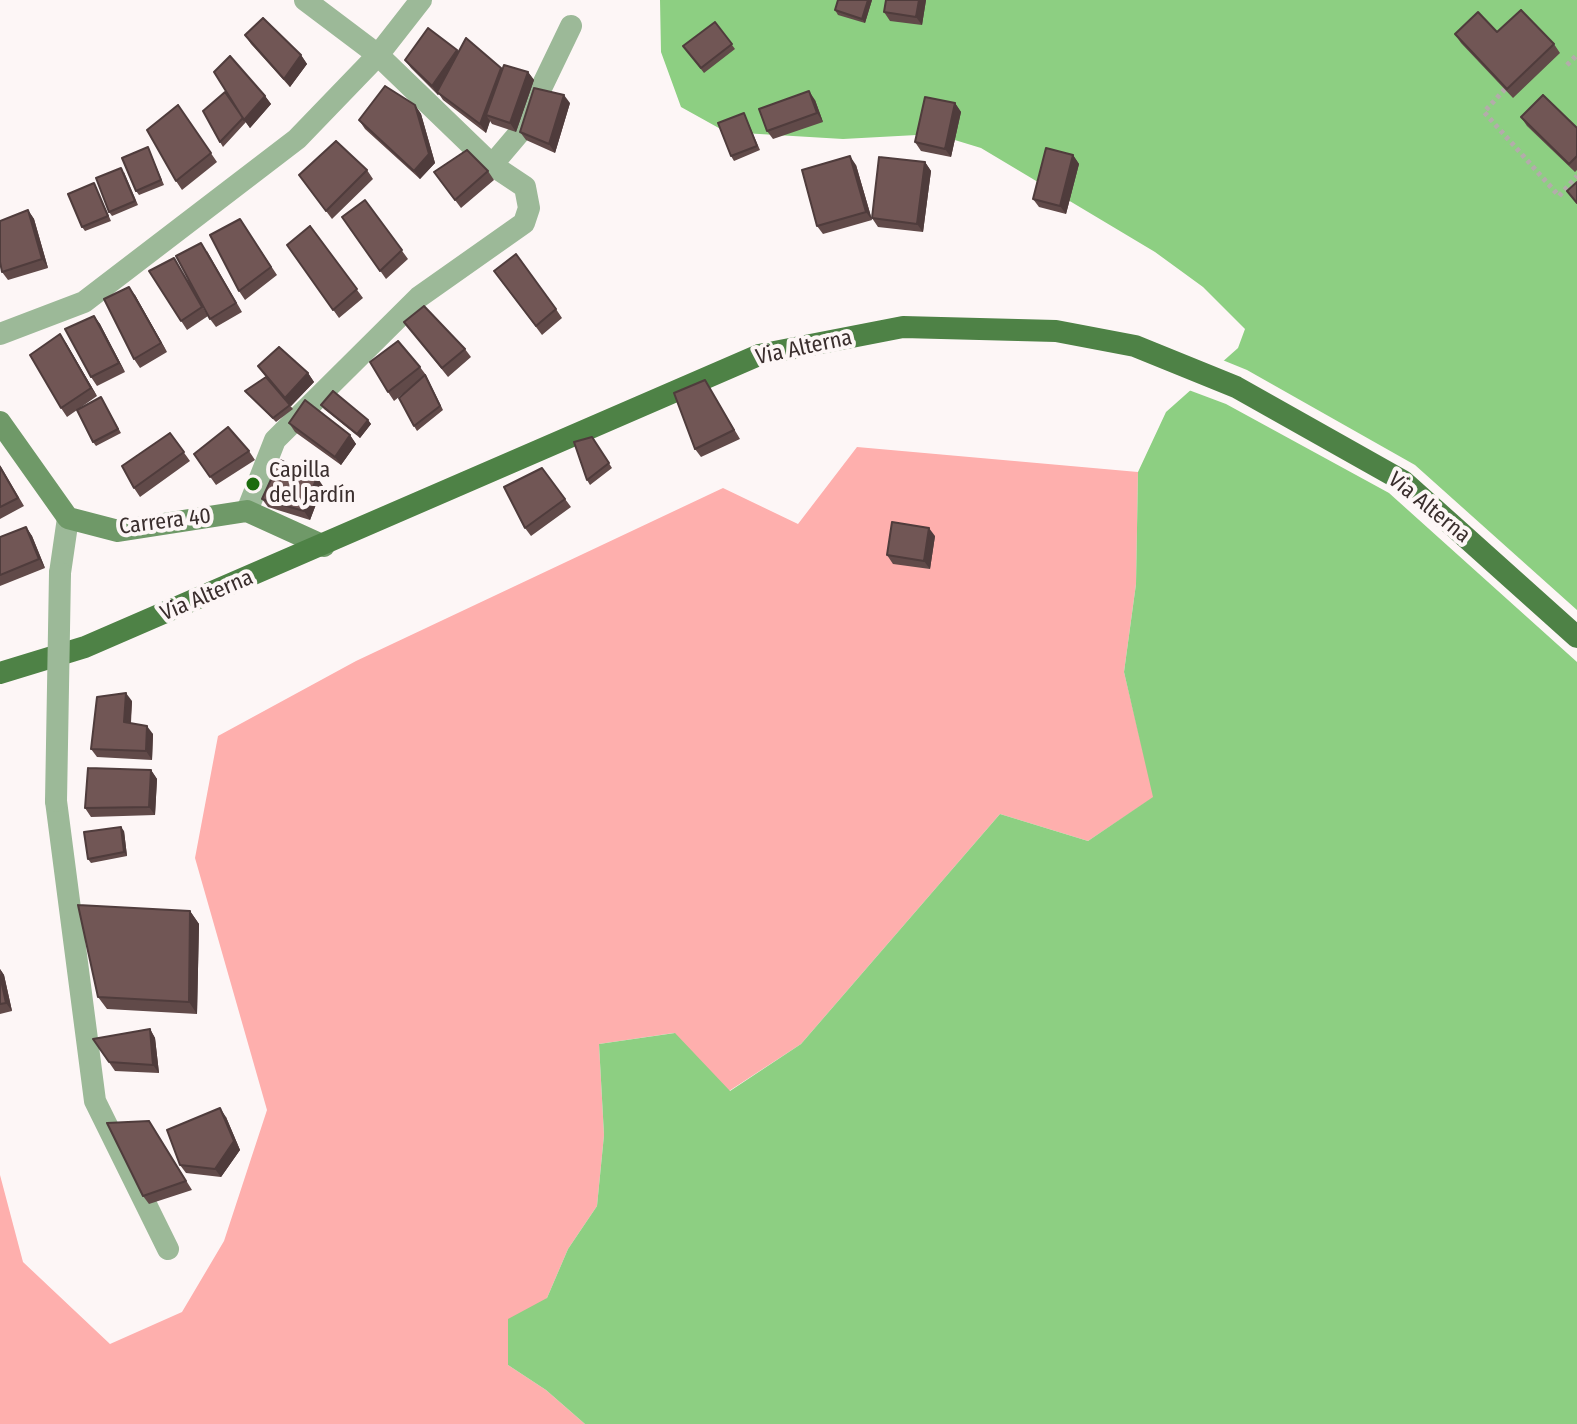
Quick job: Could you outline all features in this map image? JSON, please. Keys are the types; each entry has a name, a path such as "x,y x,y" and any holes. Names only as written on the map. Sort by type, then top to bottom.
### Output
{"main road":[{"name":"Via Alterna","path":"0,673 85,647 759,355 903,327 1056,331 1135,346 1236,387 1403,481 1577,637"},
{"path":"0,422 68,518"},
{"name":"Carrera 40","path":"68,518 118,531 247,511"},
{"path":"247,511 324,546"}],"street":[{"path":"247,511 275,440 419,297 524,223 529,208 525,187 492,165 378,55 305,0"},
{"path":"0,334 84,302 297,139 378,55 421,0"},
{"path":"492,165 520,132 571,26"},
{"path":"68,518 60,573 56,801 95,1101 168,1249"}],"path":[{"path":"1567,65 1577,55"},
{"path":"1505,89 1484,112 1559,196 1576,179"}],"shaded area":[{"path":"660,0 1577,0 1577,1424 585,1424 546,1390 508,1365 508,1319 547,1298 568,1249 597,1206 604,1135 599,1044 675,1033 730,1091 801,1044 1000,814 1088,841 1153,797 1124,672 1136,584 1138,472 1166,412 1238,348 1245,329 1203,287 1155,252 981,148 935,134 843,139 726,132 681,107 661,52"},
{"path":"857,447 1138,472 1136,584 1124,672 1154,797 1088,841 1000,814 801,1044 729,1091 674,1033 599,1044 604,1135 597,1206 568,1249 547,1298 508,1365 546,1390 585,1424 0,1424 0,1175 23,1262 110,1344 182,1312 224,1241 267,1110 195,858 218,736 356,661 723,488 798,524"}],"pier":[{"path":"1220,359 1247,370 1415,465 1577,610 1577,662 1389,493 1226,404 1186,389"}],"building":[{"path":"838,0 868,0 862,19 835,10"},
{"path":"886,0 919,0 916,17 884,12"},
{"path":"1521,10 1554,44 1507,89 1455,34 1478,12 1497,32"},
{"path":"263,18 301,55 284,79 245,35"},
{"path":"715,22 732,44 701,68 683,46"},
{"path":"428,28 457,50 432,86 405,60"},
{"path":"466,38 501,68 480,124 437,92"},
{"path":"230,56 265,96 244,120 214,72"},
{"path":"504,65 528,72 510,123 486,115"},
{"path":"385,86 415,105 429,154 414,171 359,120"},
{"path":"534,88 564,95 549,144 520,132"},
{"path":"809,91 817,113 767,131 759,109"},
{"path":"225,92 243,118 220,142 203,111"},
{"path":"1543,95 1577,128 1577,156 1569,164 1521,117"},
{"path":"925,97 955,103 945,149 915,142"},
{"path":"178,105 211,153 176,181 147,130"},
{"path":"744,113 757,146 731,156 718,123"},
{"path":"336,141 367,170 326,211 299,175"},
{"path":"148,147 161,180 136,191 122,158"},
{"path":"1046,148 1073,155 1060,206 1033,199"},
{"path":"467,150 488,171 455,200 434,172"},
{"path":"850,156 866,212 817,226 802,170"},
{"path":"879,157 925,162 917,224 872,218"},
{"path":"121,168 135,201 109,212 96,178"},
{"path":"1577,182 1577,203 1567,191"},
{"path":"94,183 108,216 82,227 68,194"},
{"path":"365,200 402,250 380,271 342,217"},
{"path":"28,210 42,259 2,272 0,221"},
{"path":"240,219 271,267 239,291 210,235"},
{"path":"310,226 357,289 333,310 287,245"},
{"path":"201,243 236,303 210,319 176,256"},
{"path":"516,254 556,309 536,326 494,271"},
{"path":"174,258 202,307 181,321 149,271"},
{"path":"129,287 161,343 134,359 104,299"},
{"path":"424,306 465,349 442,368 404,322"},
{"path":"94,316 119,363 91,377 65,329"},
{"path":"60,334 91,388 61,408 30,355"},
{"path":"398,341 420,367 388,392 370,362"},
{"path":"279,347 308,373 285,398 258,366"},
{"path":"425,375 440,406 414,426 399,398"},
{"path":"266,377 290,405 273,418 245,391"},
{"path":"705,380 734,430 695,449 674,393"},
{"path":"333,391 368,420 357,434 321,405"},
{"path":"101,397 118,429 93,442 77,410"},
{"path":"305,400 350,435 335,457 289,423"},
{"path":"228,427 249,451 210,477 194,454"},
{"path":"170,433 184,452 134,488 122,466"},
{"path":"592,437 609,463 587,480 574,442"},
{"path":"280,460 317,477 304,511 262,499"},
{"path":"0,467 18,498 0,507"},
{"path":"542,468 565,499 525,528 504,487"},
{"path":"892,522 929,528 924,561 887,555"},
{"path":"26,527 39,559 0,575 0,537"},
{"path":"126,693 124,722 147,726 146,751 91,749 97,697"},
{"path":"88,768 151,770 149,807 85,808"},
{"path":"121,827 124,852 88,859 84,832"},
{"path":"78,905 190,911 189,1002 98,997"},
{"path":"0,975 6,1003 0,1004"},
{"path":"150,1029 153,1065 109,1062 93,1039"},
{"path":"220,1108 234,1141 215,1169 180,1165 167,1130"},
{"path":"149,1121 186,1181 143,1196 107,1123"}],"place":[{"name":"Capilla del Jardín","path":"253,484"}]}
